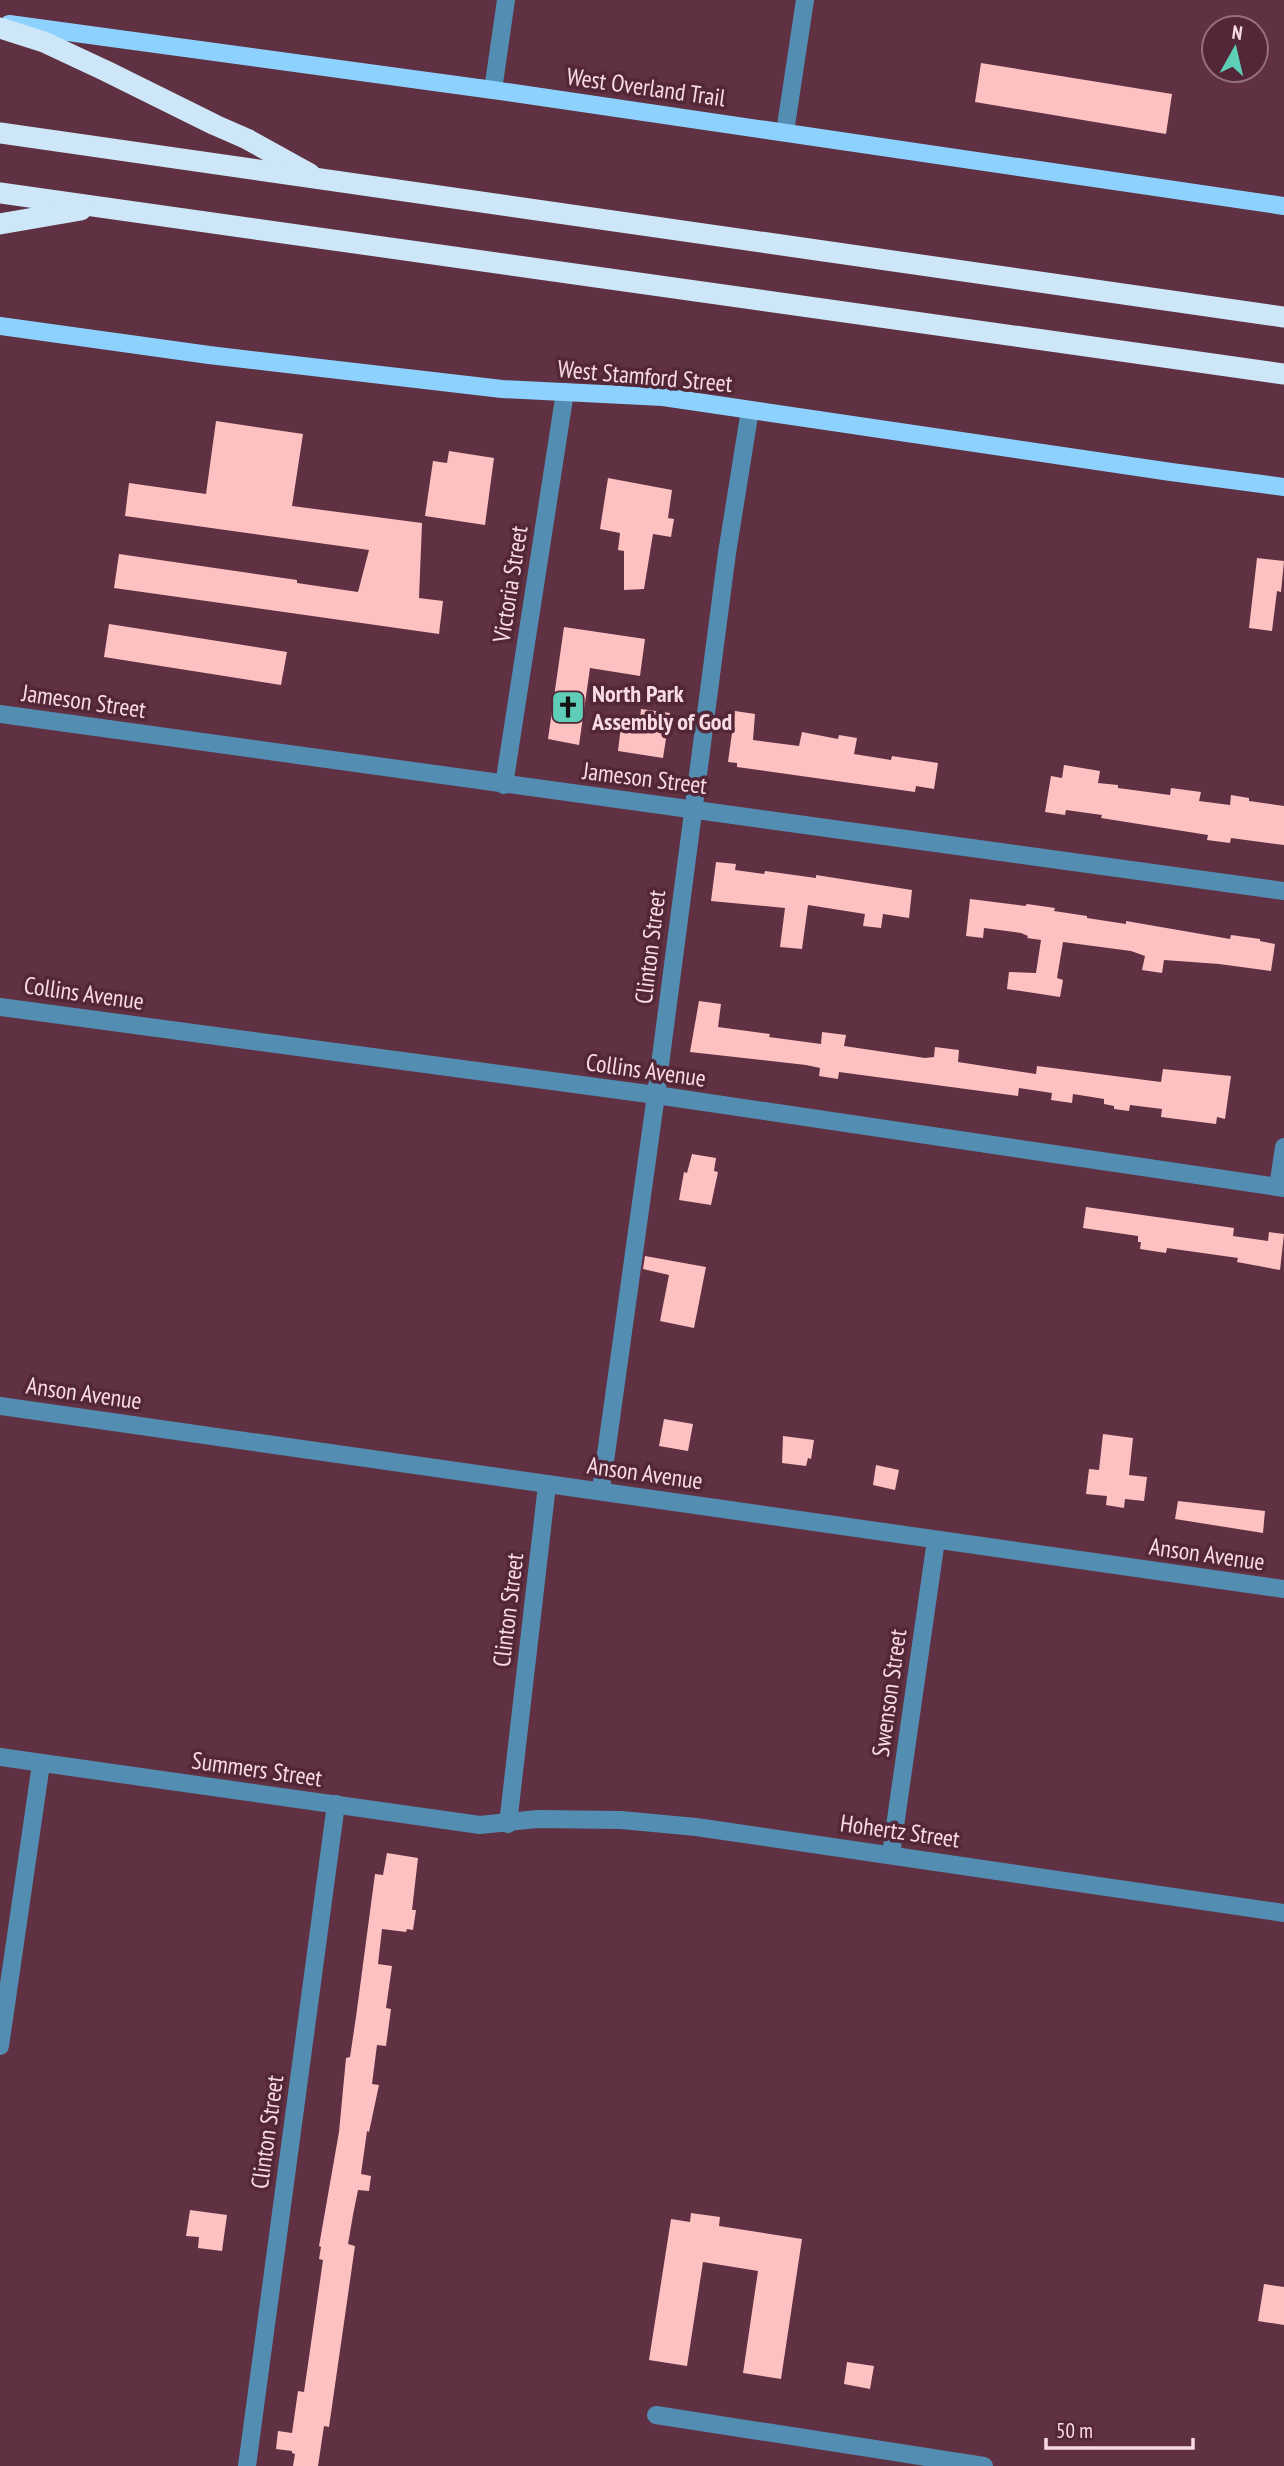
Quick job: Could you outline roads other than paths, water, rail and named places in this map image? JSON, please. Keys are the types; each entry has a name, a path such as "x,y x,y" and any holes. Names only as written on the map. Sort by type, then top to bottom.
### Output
{"highway":[{"path":"0,28 44,42 106,71 247,139 321,180"},
{"path":"0,133 1284,317"},
{"path":"0,193 1284,374"},
{"path":"0,224 97,207"}],"main road":[{"name":"West Overland Trail","path":"0,23 493,90 1284,206"},
{"name":"West Stamford Street","path":"0,326 502,389 663,397 1284,487"}],"street":[{"path":"493,90 506,0"},
{"path":"785,132 805,0"},
{"name":"Victoria Street","path":"504,785 565,391"},
{"name":"Clinton Street","path":"601,1490 727,553 750,411"},
{"name":"Jameson Street","path":"0,714 1284,891"},
{"name":"Collins Avenue","path":"0,1007 656,1095 1281,1187"},
{"path":"1281,1187 1284,1147"},
{"name":"Anson Avenue","path":"0,1406 1284,1589"},
{"name":"Clinton Street","path":"508,1824 547,1485"},
{"name":"Swenson Street","path":"891,1854 936,1540"},
{"name":"Summers Street","path":"0,1757 480,1825 508,1824"},
{"path":"0,2046 41,1764"},
{"name":"Clinton Street","path":"247,2466 336,1804"},
{"name":"Hohertz Street","path":"508,1824 537,1819 621,1820 696,1827 1284,1913"},
{"path":"656,2415 984,2466"}],"place":[{"name":"North Park Assembly of God","path":"568,707"}]}
